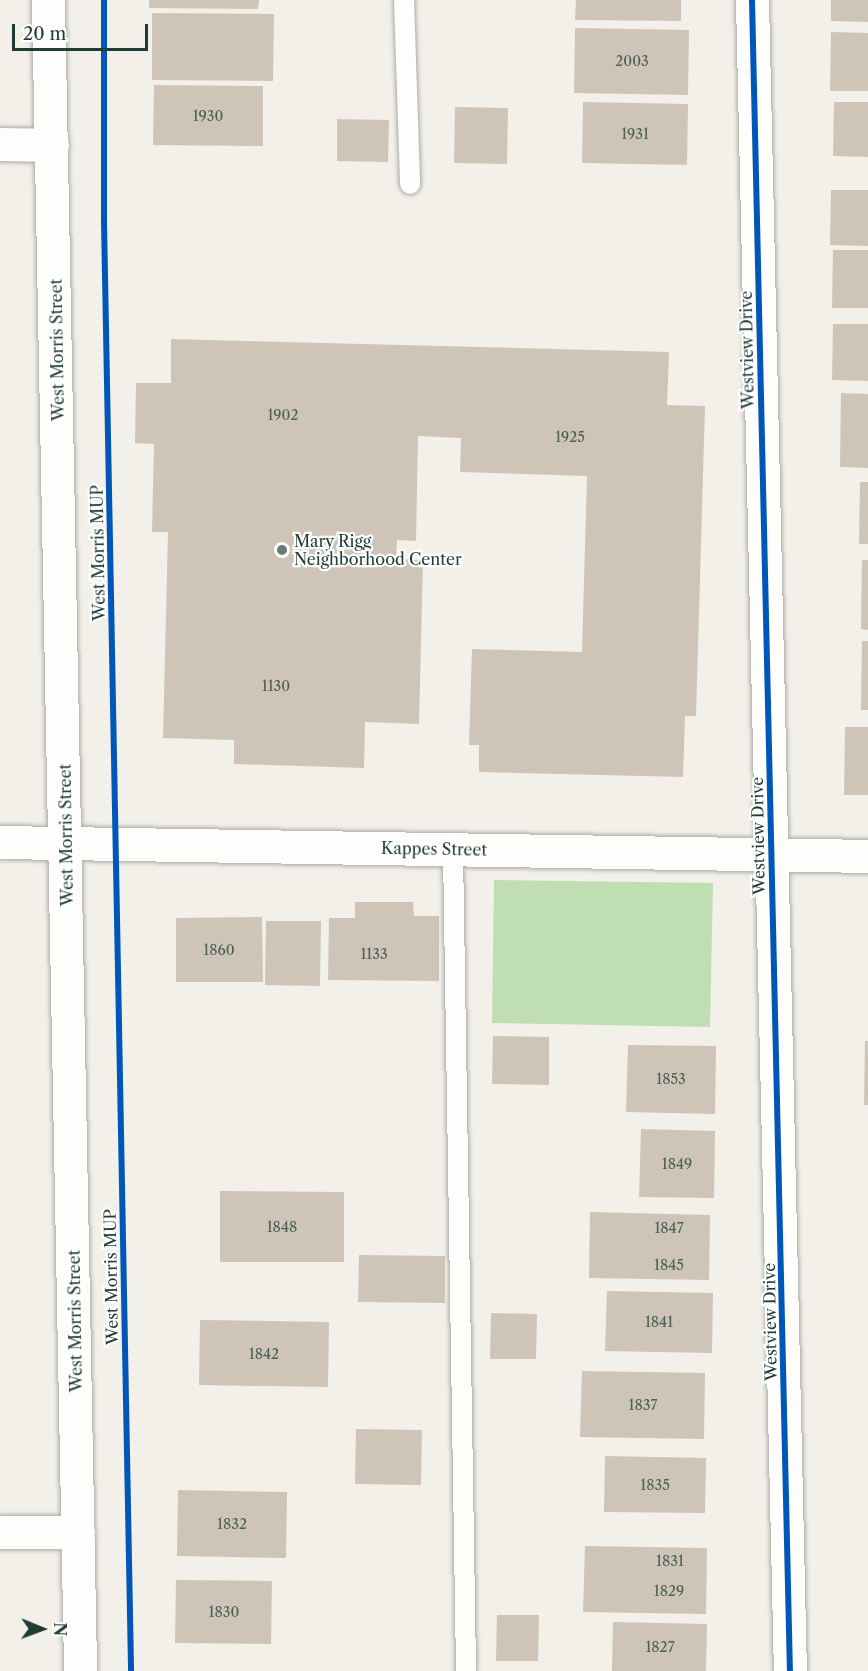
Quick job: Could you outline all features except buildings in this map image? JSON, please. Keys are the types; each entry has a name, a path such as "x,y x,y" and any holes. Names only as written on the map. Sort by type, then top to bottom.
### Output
{"street":[{"name":"West Morris Street","path":"48,0 67,843 80,1671"},
{"name":"Westview Drive","path":"752,0 790,1671"},
{"path":"0,144 52,145"},
{"name":"Kappes Street","path":"0,842 868,856"},
{"path":"0,1532 78,1532"}],"lane":[{"path":"404,0 410,184"},
{"path":"453,850 466,1671"}],"green space":[{"path":"494,880 713,883 710,1027 492,1023"}],"cycle path":[{"name":"West Morris MUP","path":"104,0 104,222 131,1671"},
{"path":"752,0 790,1671"}],"place":[{"name":"Mary Rigg Neighborhood Center","path":"282,550"}]}
